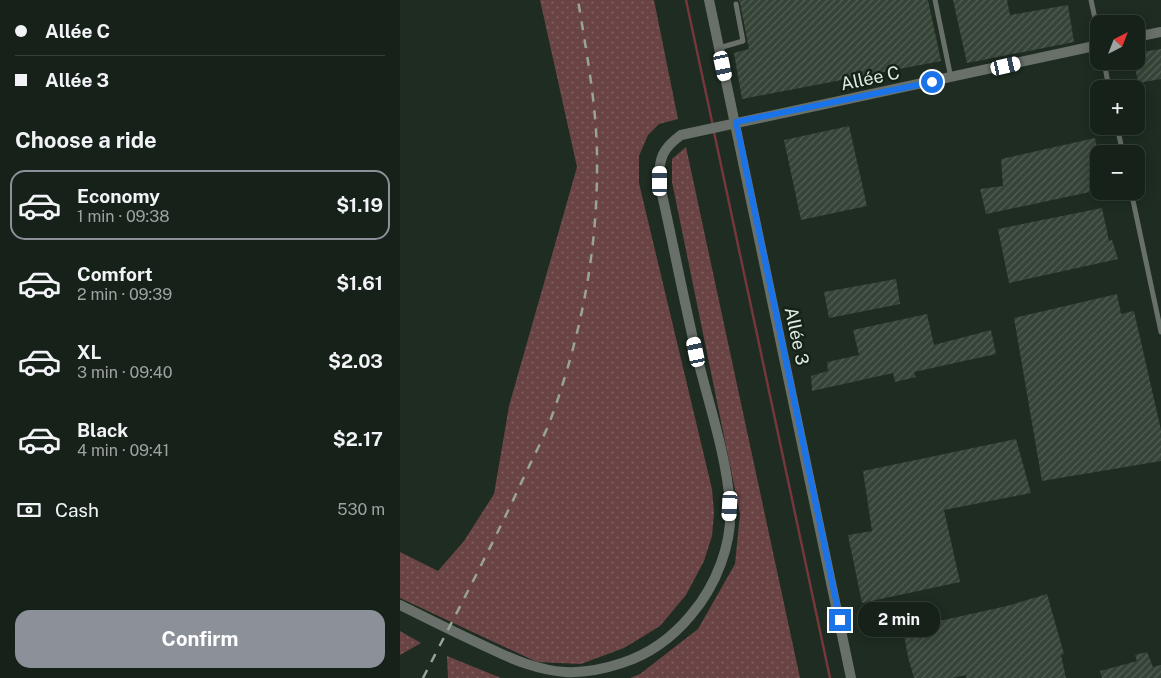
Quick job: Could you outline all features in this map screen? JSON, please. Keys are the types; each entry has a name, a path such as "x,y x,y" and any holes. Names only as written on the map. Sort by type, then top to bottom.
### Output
{"street":[{"name":"Allée 3","path":"709,0 732,123 852,678"},
{"path":"1145,35 1161,32"},
{"name":"Allée C","path":"400,605 519,662 565,672 591,671 613,666 636,658 658,646 680,628 700,606 715,580 724,554 730,506 726,477 694,342 660,181 659,166 662,153 670,143 681,135 1090,47"}],"lane":[{"path":"935,0 951,78"},
{"path":"1092,0 1095,15"},
{"path":"719,48 743,41 736,4"},
{"path":"1132,200 1161,332"}],"shaded area":[{"path":"540,0 654,0 678,119 659,124 648,135 639,156 639,183 712,489 714,513 712,536 704,561 686,595 660,626 624,648 581,664 537,662 400,598 400,552 438,571 464,541 494,494 509,406 577,167"},
{"path":"686,147 800,678 630,678 640,674 698,629 735,564 740,514 672,182 672,159"},
{"path":"400,631 421,643 400,655"},
{"path":"447,656 501,678 448,678"}],"building":[{"path":"738,0 928,0 941,61 742,99 734,53 749,49"},
{"path":"953,0 1007,0 1010,15 1068,5 1074,42 967,63"},
{"path":"1161,49 1161,79 1145,82 1145,80 1137,80 1136,70 1145,70 1145,52"},
{"path":"849,126 867,206 801,220 784,140"},
{"path":"1095,138 1096,145 1090,145 1090,192 986,214 980,189 1003,186 1001,159"},
{"path":"1102,208 1109,241 1112,240 1118,259 1009,283 998,229"},
{"path":"896,279 900,304 829,318 824,292"},
{"path":"1117,294 1121,314 1134,311 1161,430 1161,461 1042,481 1014,318"},
{"path":"927,314 934,345 991,330 996,354 914,372 916,377 895,382 893,373 812,391 811,376 828,371 827,362 859,355 853,330"},
{"path":"1016,439 1031,493 944,510 960,582 862,603 848,535 872,531 863,471"},
{"path":"1047,594 1064,654 1061,655 1066,678 966,678 966,675 952,678 914,678 903,629 1007,606"},
{"path":"1147,652 1153,667 1161,665 1161,678 1102,678 1100,671 1137,661 1135,655"}],"waterway":[{"path":"686,0 713,126"},
{"path":"714,132 830,678"}],"railway":[{"path":"423,678 487,554 546,430 563,383 579,323 594,231 597,148 594,105 578,0"}],"route":[{"path":"840,620 736,122 932,82"}]}
